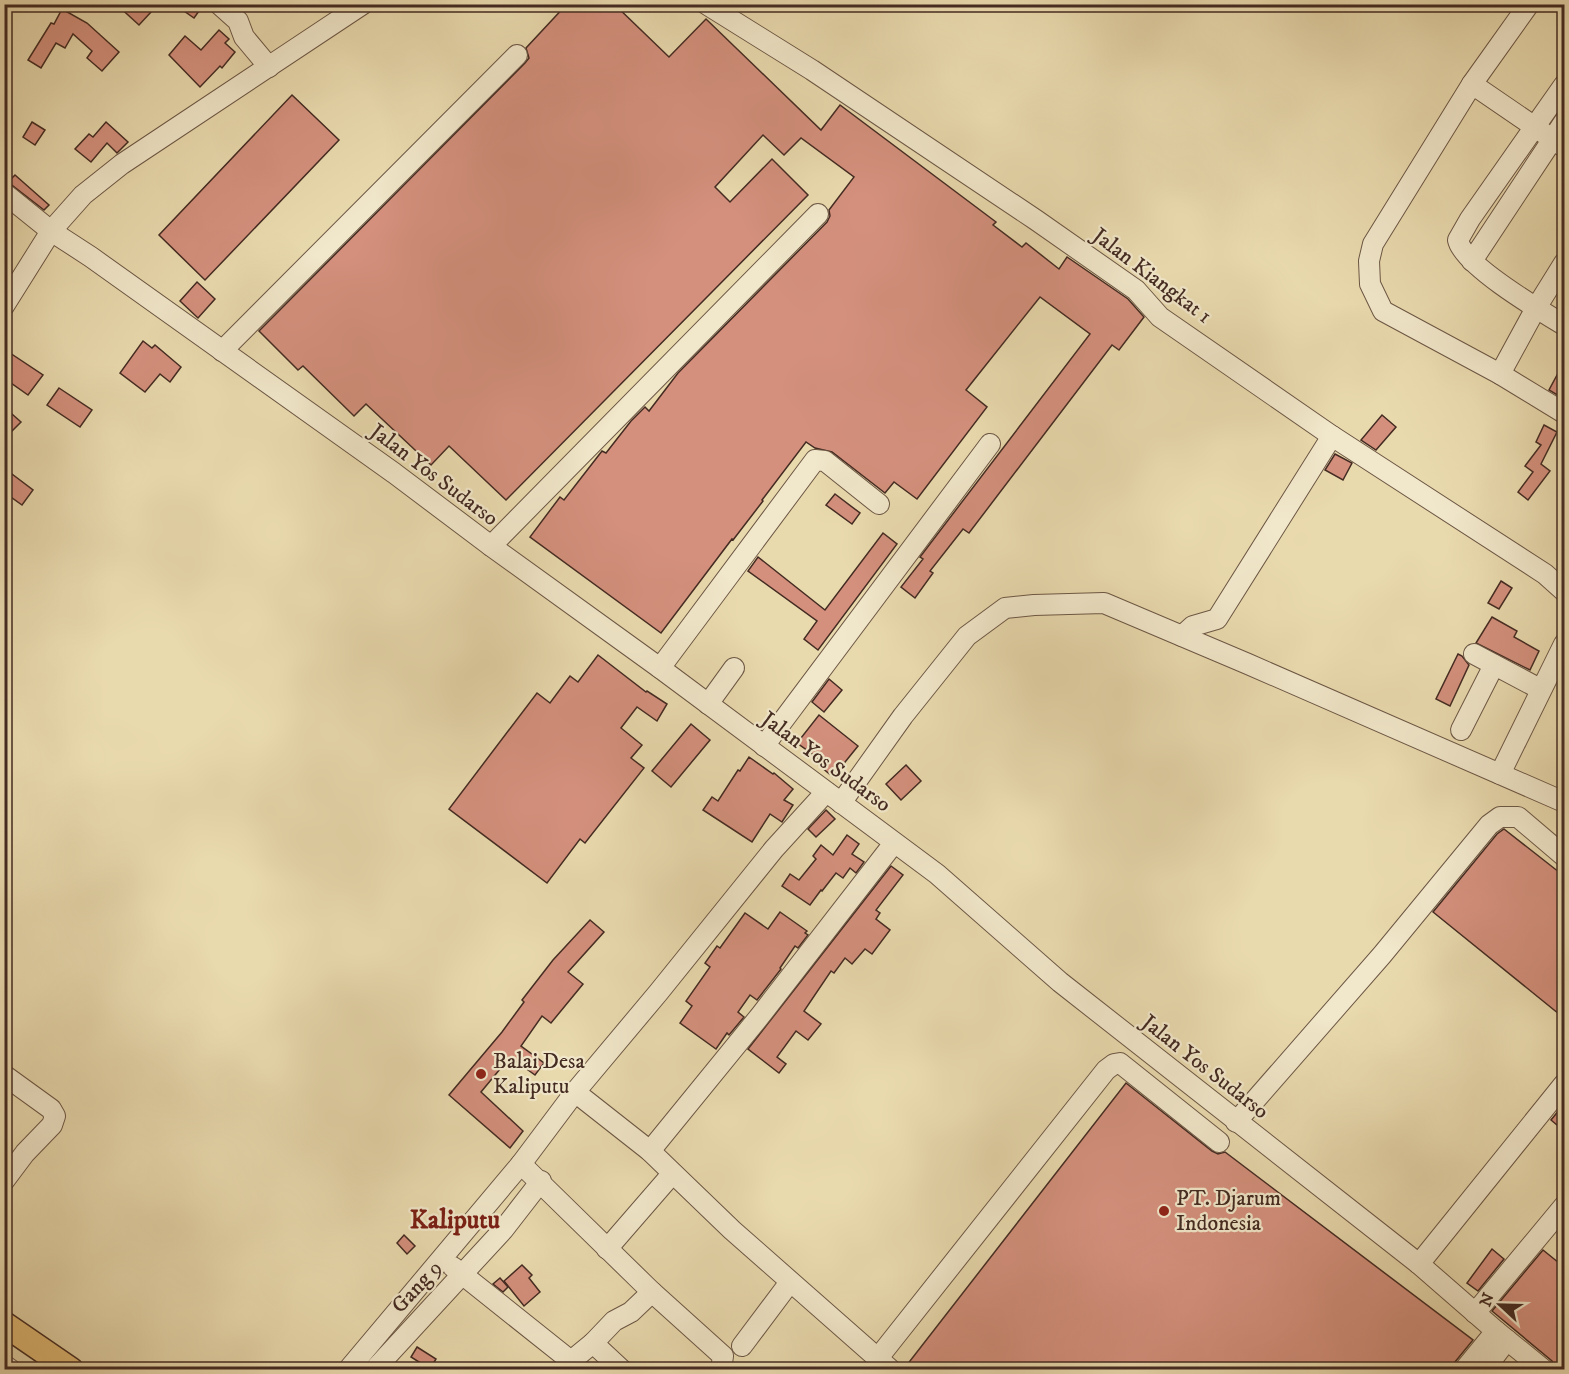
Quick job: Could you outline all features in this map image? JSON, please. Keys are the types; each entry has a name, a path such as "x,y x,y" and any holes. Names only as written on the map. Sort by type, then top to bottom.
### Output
{"main road":[{"path":"4,1324 71,1370"}],"street":[{"path":"219,4 238,21 244,37 269,67"},
{"path":"8,293 51,231 83,195 122,164 363,4"},
{"name":"Jalan Kiangkat 1","path":"706,4 812,70 1036,220 1136,290 1160,317 1332,436 1545,574 1564,591"},
{"path":"1529,4 1472,84 1373,244 1370,284 1383,311 1500,374 1564,413"},
{"path":"222,351 517,55"},
{"path":"1472,84 1558,143"},
{"path":"1564,85 1458,240 1459,247 1472,261 1536,308 1564,325"},
{"path":"1472,261 1558,143 1564,122"},
{"name":"Jalan Yos Sudarso","path":"4,193 51,231 91,257 394,473 937,873 1060,982 1419,1264 1544,1370"},
{"path":"491,546 818,214"},
{"path":"1500,374 1564,263"},
{"path":"1182,636 1193,626 1217,619 1332,436"},
{"path":"764,746 990,444"},
{"path":"660,668 815,460 825,461 879,504"},
{"path":"348,1370 521,1164 575,1092 774,849 833,797 903,716 967,636 1005,608 1034,604 1104,603 1564,802"},
{"path":"1500,774 1564,644"},
{"path":"1474,654 1540,689"},
{"path":"1461,730 1494,665"},
{"path":"708,704 734,668"},
{"path":"1236,1122 1382,955 1489,825 1500,817 1518,817 1564,856"},
{"path":"650,1151 760,1016 894,843"},
{"path":"575,1092 650,1151 790,1282 885,1364 1106,1070 1114,1064 1120,1063 1219,1142"},
{"path":"4,1074 51,1109 55,1116 52,1125 24,1153 4,1181"},
{"path":"1419,1264 1564,1084"},
{"path":"521,1164 541,1181 652,1292 723,1356 722,1370"},
{"path":"607,1249 672,1174"},
{"name":"Gang 9","path":"374,1370 503,1230 541,1181"},
{"path":"1475,1313 1564,1206"},
{"path":"441,1259 463,1274 568,1365 615,1321 631,1312 652,1292"},
{"path":"742,1346 790,1282"},
{"path":"1464,1370 1502,1336"},
{"path":"1484,1370 1502,1336"},
{"path":"593,1343 622,1370"},
{"path":"4,1365 11,1370"}],"building":[{"path":"116,4 142,4 151,12 139,25"},
{"path":"174,4 204,4 194,18"},
{"path":"567,4 614,4 669,57 706,19 821,130 840,105 996,222 993,225 1022,247 1026,243 1059,269 1067,257 1128,299 1144,317 1119,350 1112,345 969,533 963,529 930,571 933,573 915,598 901,587 923,559 920,557 1090,334 1040,297 966,390 987,407 917,499 894,482 885,493 832,452 815,448 806,442 661,633 530,537 560,497 564,500 602,451 606,453 645,407 649,411 678,373 827,222 830,216 829,210 854,177 801,138 784,155 763,135 715,187 730,202 772,159 808,195 506,500 449,446 431,465 366,404 354,416 303,366 298,370 259,331 525,63 529,58 526,48"},
{"path":"62,9 87,23 119,52 102,71 87,58 92,51 73,34 65,48 56,43 41,68 28,60"},
{"path":"219,30 229,39 225,43 235,52 222,68 220,66 200,87 169,55 185,36 201,50"},
{"path":"292,95 339,140 205,280 159,235"},
{"path":"32,122 45,130 35,145 23,137"},
{"path":"106,122 128,142 117,153 107,143 91,162 75,149 89,134 93,137"},
{"path":"15,175 49,205 44,210 8,182"},
{"path":"197,282 215,299 198,318 180,301"},
{"path":"143,341 152,348 155,345 181,367 170,382 160,374 145,392 120,373"},
{"path":"4,349 43,375 28,395 4,378"},
{"path":"1564,362 1564,399 1549,390"},
{"path":"59,388 92,410 80,427 47,405"},
{"path":"4,407 21,422 4,439"},
{"path":"1382,415 1396,427 1376,450 1361,440"},
{"path":"1544,425 1557,432 1541,464 1550,471 1528,500 1518,492 1533,472 1525,466 1541,445 1536,442"},
{"path":"1335,454 1352,463 1343,480 1325,470"},
{"path":"4,468 33,490 22,505 4,492"},
{"path":"835,494 860,513 852,524 826,505"},
{"path":"883,533 897,544 818,650 804,639 817,621 748,571 758,557 825,610"},
{"path":"1501,581 1512,588 1499,609 1488,603"},
{"path":"1492,617 1517,631 1514,637 1539,651 1530,670 1476,643"},
{"path":"1458,654 1469,665 1450,706 1436,699"},
{"path":"598,655 646,692 667,704 657,721 637,707 621,728 642,745 631,758 644,768 585,843 580,839 547,883 449,809 537,693 550,703 570,676 578,682"},
{"path":"829,679 842,690 824,712 812,702"},
{"path":"819,715 858,746 833,777 815,762 818,758 797,743"},
{"path":"691,724 710,740 671,787 652,771"},
{"path":"749,757 793,789 784,800 793,805 782,822 770,814 752,842 703,810 712,797 718,801"},
{"path":"906,765 921,781 901,800 886,784"},
{"path":"826,810 835,819 816,837 808,829"},
{"path":"1504,829 1564,876 1564,1018 1433,912 1497,834"},
{"path":"847,835 859,844 852,854 864,862 856,873 850,868 843,878 836,873 810,905 782,886 790,874 799,880 816,859 813,856 821,845 833,855"},
{"path":"891,866 903,875 876,910 880,913 876,919 890,930 872,954 865,949 852,964 845,958 834,973 831,971 804,1011 821,1024 808,1040 796,1031 777,1057 786,1064 779,1073 748,1049"},
{"path":"780,912 807,931 805,933 808,935 798,948 795,946 757,1000 750,995 738,1012 744,1017 729,1035 727,1033 716,1049 680,1023 692,1006 686,1001 710,967 705,963 717,946 720,948 745,913 768,929"},
{"path":"590,920 604,932 568,972 583,984 551,1023 542,1016 521,1046 544,1063 535,1075 510,1057 481,1092 523,1131 510,1148 449,1095 502,1032 524,1002 522,1000 553,960"},
{"name":"PT. Djarum Indonesia","path":"1126,1083 1212,1151 1218,1154 1225,1152 1473,1340 1455,1362 1452,1370 903,1370"},
{"path":"1564,1104 1564,1131 1551,1120"},
{"path":"404,1235 415,1246 407,1254 397,1243"},
{"path":"1492,1249 1504,1259 1478,1291 1467,1283"},
{"path":"1543,1250 1564,1267 1564,1370 1555,1368 1552,1361 1492,1311"},
{"path":"522,1265 532,1275 529,1278 540,1292 524,1306 504,1281"},
{"path":"500,1278 508,1287 503,1292 493,1284"},
{"path":"417,1347 436,1359 430,1369 411,1357"}],"place":[{"name":"Balai Desa Kaliputu","path":"481,1074"},
{"name":"PT. Djarum Indonesia","path":"1164,1211"}],"district":[{"name":"Kaliputu","path":"455,1220"}]}
